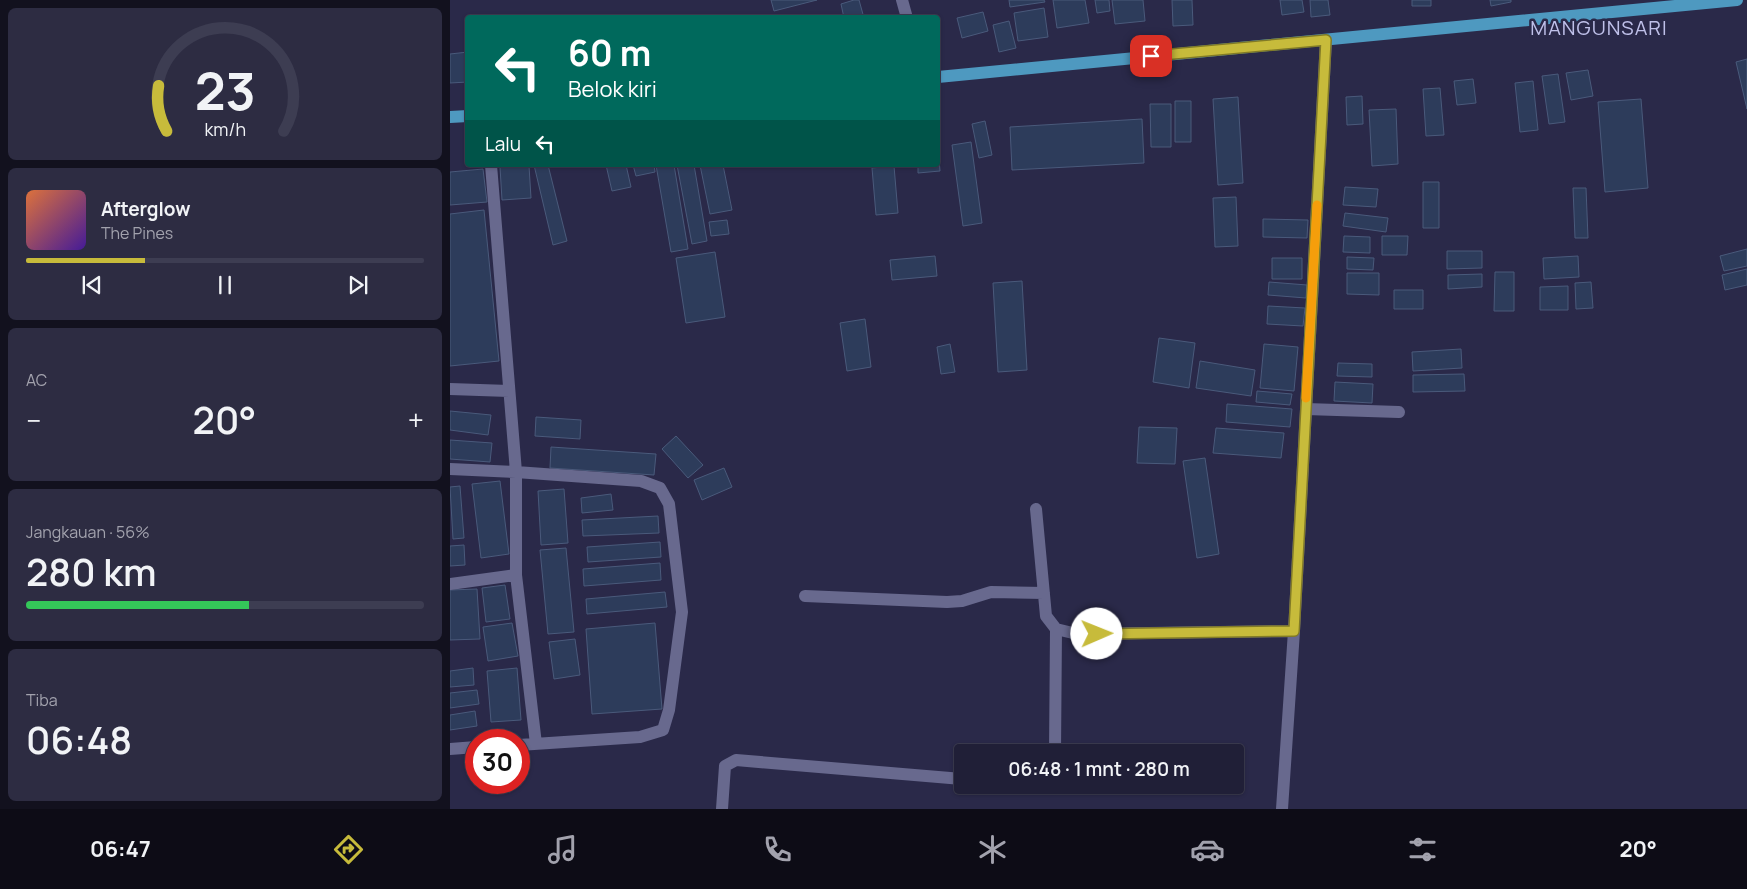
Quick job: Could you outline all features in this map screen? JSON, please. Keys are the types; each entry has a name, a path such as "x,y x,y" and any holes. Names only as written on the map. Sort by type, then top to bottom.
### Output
{"main road":[{"path":"940,77 1737,0"},
{"path":"450,117 465,116"}],"street":[{"path":"902,0 906,15"},
{"path":"1282,809 1294,631 1326,40"},
{"path":"491,167 516,472 516,575 536,744"},
{"path":"450,390 509,391"},
{"path":"1306,409 1399,412"},
{"path":"450,469 641,481 660,488 669,504 682,612 669,710 663,730 640,738 530,744"},
{"path":"1036,509 1046,616 1056,629 1055,744"},
{"path":"450,584 516,575"},
{"path":"805,596 946,602 962,601 990,592 1044,593"},
{"path":"1056,629 1077,634 1294,631"},
{"path":"450,749 465,748"},
{"path":"722,809 725,766 736,760 954,778"}],"building":[{"path":"771,0 817,0 774,11"},
{"path":"859,0 863,15 843,15 841,4"},
{"path":"1009,0 1044,0 1045,2 1010,7"},
{"path":"1053,0 1085,0 1089,23 1057,28"},
{"path":"1095,0 1109,0 1110,11 1097,13"},
{"path":"1112,0 1143,0 1145,21 1115,24"},
{"path":"1172,0 1192,0 1193,25 1173,26"},
{"path":"1280,0 1302,0 1304,12 1282,15"},
{"path":"1310,0 1328,0 1330,15 1311,17"},
{"path":"1412,0 1431,0 1431,6 1412,6"},
{"path":"1490,0 1511,0 1511,2 1491,6"},
{"path":"1044,8 1048,37 1018,41 1014,13"},
{"path":"983,12 988,31 962,38 957,18"},
{"path":"1009,21 1016,48 999,52 993,25"},
{"path":"465,52 465,82 450,83 450,54"},
{"path":"1747,59 1747,109 1736,62"},
{"path":"1588,70 1593,96 1571,100 1566,73"},
{"path":"1558,74 1565,122 1549,124 1542,76"},
{"path":"1473,79 1476,103 1457,105 1454,81"},
{"path":"1533,81 1538,130 1520,132 1515,83"},
{"path":"1440,88 1444,135 1426,136 1423,89"},
{"path":"1362,96 1363,124 1347,125 1346,97"},
{"path":"1238,97 1243,183 1218,185 1213,99"},
{"path":"1641,99 1648,188 1605,192 1598,102"},
{"path":"1175,101 1191,101 1191,142 1175,142"},
{"path":"1150,104 1171,104 1171,147 1151,147"},
{"path":"1396,109 1398,164 1372,166 1369,110"},
{"path":"1142,119 1144,163 1012,170 1010,127"},
{"path":"985,121 992,155 979,158 972,124"},
{"path":"971,142 982,223 963,226 952,145"},
{"path":"500,167 529,167 531,198 502,200"},
{"path":"534,167 548,167 567,241 553,245"},
{"path":"606,167 626,167 631,187 612,191"},
{"path":"634,167 654,167 655,172 636,176"},
{"path":"656,167 674,167 688,249 671,252"},
{"path":"677,167 694,167 707,241 692,244"},
{"path":"700,167 723,167 732,210 710,214"},
{"path":"894,167 898,213 876,215 872,168"},
{"path":"918,167 940,167 940,171 918,173"},
{"path":"483,169 487,202 450,205 450,172"},
{"path":"1423,182 1439,182 1439,228 1423,228"},
{"path":"1345,187 1378,189 1376,207 1343,205"},
{"path":"1573,188 1586,188 1588,238 1575,238"},
{"path":"1236,197 1238,246 1215,247 1213,198"},
{"path":"484,210 499,361 450,366 450,214"},
{"path":"1345,213 1388,218 1386,232 1343,226"},
{"path":"1263,219 1308,220 1307,238 1263,237"},
{"path":"727,220 729,234 711,236 709,222"},
{"path":"1344,236 1370,237 1370,253 1343,252"},
{"path":"1382,236 1408,236 1407,255 1382,255"},
{"path":"1747,249 1747,266 1724,271 1720,256"},
{"path":"1447,251 1482,251 1482,268 1447,269"},
{"path":"715,252 725,317 686,323 676,258"},
{"path":"935,256 937,276 892,280 890,260"},
{"path":"1578,256 1579,277 1544,279 1543,258"},
{"path":"1347,257 1374,258 1373,270 1347,269"},
{"path":"1272,258 1302,258 1302,279 1272,279"},
{"path":"1747,269 1747,285 1725,290 1722,275"},
{"path":"1495,272 1514,272 1514,311 1494,311"},
{"path":"1347,273 1379,273 1379,295 1347,294"},
{"path":"1482,274 1482,287 1448,289 1448,275"},
{"path":"1022,281 1027,370 998,372 993,283"},
{"path":"1269,282 1307,285 1306,298 1268,295"},
{"path":"1591,282 1593,308 1576,309 1575,283"},
{"path":"1568,286 1568,310 1540,310 1540,287"},
{"path":"1394,290 1423,290 1423,309 1394,309"},
{"path":"1268,306 1305,308 1303,326 1267,324"},
{"path":"865,319 871,367 847,371 840,323"},
{"path":"1159,338 1195,343 1189,388 1153,382"},
{"path":"950,344 955,372 941,374 937,347"},
{"path":"1264,344 1298,347 1294,391 1260,388"},
{"path":"1461,349 1462,368 1413,371 1412,352"},
{"path":"1200,361 1255,370 1251,396 1196,388"},
{"path":"1338,363 1372,364 1372,377 1337,376"},
{"path":"1464,374 1465,391 1413,392 1413,375"},
{"path":"1335,382 1373,384 1372,403 1334,401"},
{"path":"1257,391 1292,394 1290,405 1256,402"},
{"path":"1227,404 1292,409 1290,427 1226,422"},
{"path":"450,411 491,415 488,435 450,430"},
{"path":"536,417 581,420 580,439 535,436"},
{"path":"1139,427 1177,428 1175,464 1137,463"},
{"path":"1216,428 1284,433 1281,458 1213,453"},
{"path":"676,436 703,465 688,478 662,449"},
{"path":"450,440 492,443 490,462 450,459"},
{"path":"551,447 656,454 654,475 550,468"},
{"path":"1205,458 1219,554 1197,558 1183,461"},
{"path":"724,468 732,487 702,500 694,480"},
{"path":"500,481 509,554 481,558 472,484"},
{"path":"460,486 464,538 453,539 450,487"},
{"path":"564,489 568,543 541,545 538,491"},
{"path":"611,494 613,510 582,513 581,498"},
{"path":"658,516 659,533 583,536 582,520"},
{"path":"660,542 661,557 588,562 587,547"},
{"path":"464,545 465,565 450,566 450,546"},
{"path":"566,548 574,632 548,634 540,550"},
{"path":"660,563 661,580 584,586 583,569"},
{"path":"505,585 510,619 486,622 482,588"},
{"path":"477,589 480,639 450,640 450,590"},
{"path":"665,592 667,607 587,614 586,599"},
{"path":"512,623 518,656 488,661 483,627"},
{"path":"655,623 662,709 592,714 586,629"},
{"path":"575,639 580,675 554,679 549,642"},
{"path":"473,668 474,685 450,687 450,671"},
{"path":"517,668 521,720 491,722 487,671"},
{"path":"477,690 479,704 450,708 450,693"},
{"path":"475,711 477,726 450,730 450,715"}],"slow traffic":[{"path":"1306,398 1317,205"}],"district":[{"name":"MANGUNSARI","path":"1599,27"}],"route":[{"path":"1097,634 1294,631 1326,40 1151,56"}]}
